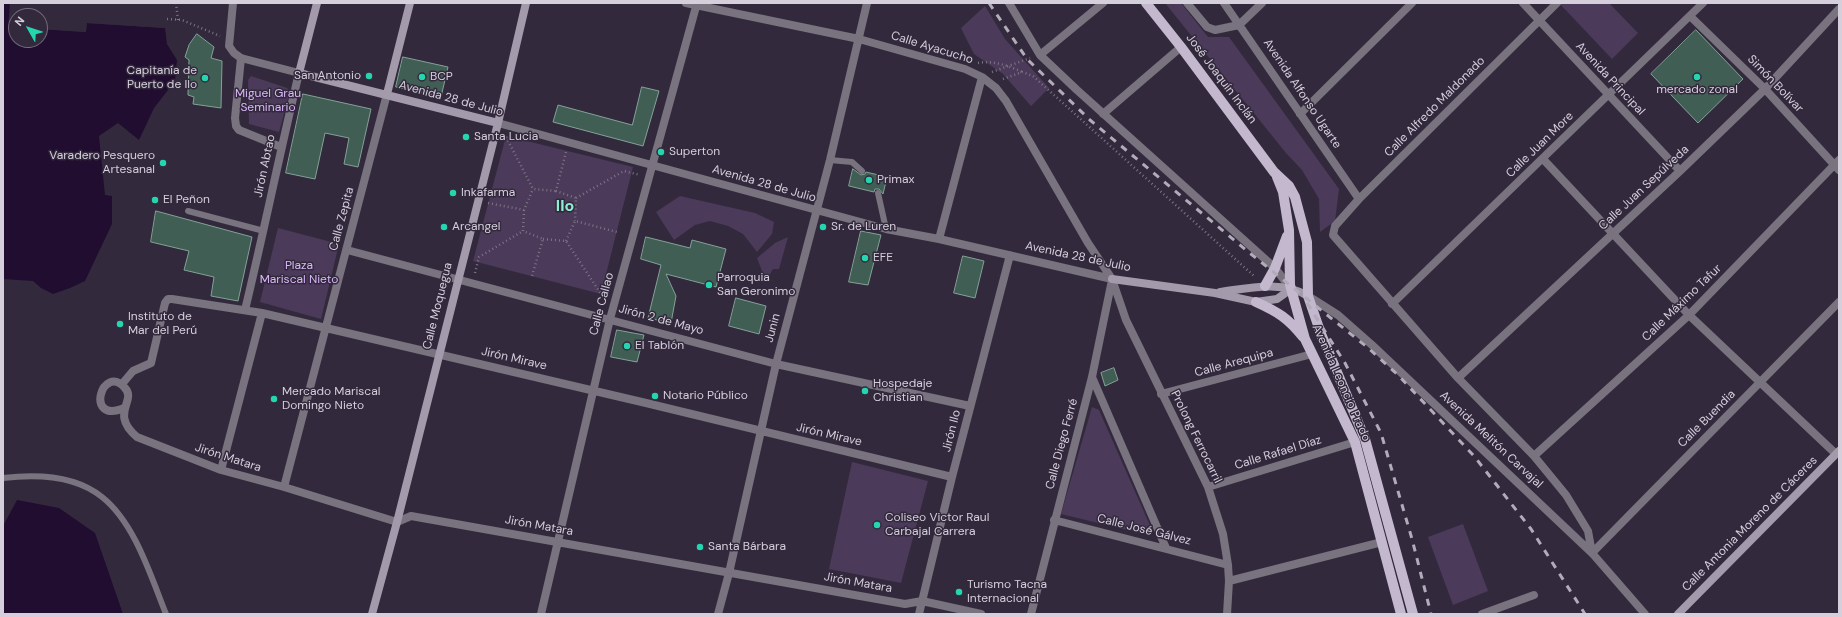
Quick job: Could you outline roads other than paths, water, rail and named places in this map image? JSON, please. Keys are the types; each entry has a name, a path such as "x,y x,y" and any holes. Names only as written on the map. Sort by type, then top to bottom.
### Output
{"main road":[{"name":"José Joaquín Inclán","path":"1146,3 1181,47 1274,172 1289,186 1295,197 1307,242 1308,296"},
{"name":"José Joaquín Inclán","path":"1274,172 1283,192 1289,230"},
{"path":"1265,286 1275,268 1289,230"},
{"name":"Avenida Leoncio Prado","path":"1289,230 1291,289 1305,339 1355,442 1401,614"},
{"name":"Avenida Leoncio Prado","path":"1308,296 1321,334 1365,439 1413,614"},
{"path":"1256,302 1277,311 1293,325 1305,339"}],"street":[{"path":"233,3 229,46 234,53 241,58 235,118 236,126 239,130 281,147"},
{"name":"Jirón Abtao","path":"245,310 264,231 281,147 316,3"},
{"name":"Calle Zepita","path":"284,487 327,329 410,3"},
{"name":"Calle Moquegua","path":"372,614 397,522 438,354 498,124 526,3"},
{"name":"Calle Ayacucho","path":"686,3 859,39 957,66 982,77 1006,101 1088,243 1112,279"},
{"name":"Junin","path":"718,614 729,573 776,364 830,160 868,3"},
{"path":"1009,3 1040,55 1103,114 1275,268 1291,289"},
{"path":"1040,55 1104,3"},
{"path":"1187,3 1207,27 1215,30 1239,25 1262,3"},
{"name":"Avenida Alfonso Ugarte","path":"1224,3 1359,199"},
{"path":"1300,114 1412,3"},
{"name":"Avenida Principal","path":"1522,3 1609,94 1680,172"},
{"name":"Calle Alfredo Maldonado","path":"1392,304 1333,236 1335,226 1359,199 1557,3"},
{"name":"Calle Juan More","path":"1392,304 1609,94 1691,17 1703,3"},
{"name":"Calle Callao","path":"541,614 610,319 650,178 696,4"},
{"name":"Calle Juan Sepúlveda","path":"1458,378 1680,172 1765,89 1839,9"},
{"name":"Simón Bolívar","path":"1691,17 1765,89 1837,165"},
{"path":"1103,114 1181,47"},
{"name":"Avenida 28 de Julio","path":"241,58 387,94 886,229 938,238 1112,279 1215,293 1256,302 1277,299 1291,289"},
{"path":"938,238 982,77"},
{"path":"1543,159 1689,315 1760,382 1838,452"},
{"name":"Calle Máximo Tafur","path":"1534,456 1689,315 1837,165"},
{"name":"Jirón 2 de Mayo","path":"346,250 776,364 970,406"},
{"name":"Jirón Ilo","path":"919,614 952,477 1010,255"},
{"name":"Calle Diego Ferré","path":"1031,614 1092,377 1112,279"},
{"name":"Prolong Ferrocarril","path":"1112,279 1126,320 1208,487 1223,534 1228,565 1229,581 1227,614"},
{"name":"Avenida 28 de Julio","path":"1215,293 1265,286 1299,290 1308,296"},
{"name":"Avenida Melitón Carvajal","path":"1308,296 1338,315 1372,345 1592,553 1645,614"},
{"name":"Jirón Mirave","path":"122,384 134,371 151,363 165,303 168,299 262,313 593,390 761,432 952,477"},
{"name":"Calle Buendia","path":"1592,553 1839,302"},
{"path":"1392,304 1458,378 1534,456 1566,495 1588,531 1592,553"},
{"path":"221,470 262,313"},
{"name":"Calle Arequipa","path":"1161,394 1312,354"},
{"path":"1092,377 1166,548"},
{"path":"113,382 122,384 128,391 128,400 124,408 116,411 107,409 101,403 100,394 104,386 113,382"},
{"name":"Jirón Matara","path":"124,408 124,419 128,429 137,437 221,470 284,487 397,522 411,516 906,604 922,601 981,614"},
{"name":"Calle Rafael Díaz","path":"1208,487 1355,442"},
{"name":"Calle Antonia Moreno de Cáceres","path":"1678,614 1838,452"},
{"name":"Calle José Gálvez","path":"1054,520 1228,565"},
{"path":"1229,581 1382,542"},
{"path":"1482,614 1534,595"}],"lane":[{"path":"830,160 852,162 862,170"},
{"path":"878,193 886,229"},
{"path":"188,211 264,231"},
{"path":"3,478 28,475 56,478 77,483 102,497 122,519 142,555 166,614"}],"railway":[{"path":"989,3 1027,59 1090,120 1246,250 1367,347 1398,375 1474,456 1531,529 1585,614"},
{"path":"1307,303 1345,363 1381,433 1412,539 1431,614"}],"place":[{"name":"San Antonio","path":"369,76"},
{"name":"BCP","path":"422,77"},
{"name":"mercado zonal","path":"1697,77"},
{"name":"Capitanía de Puerto de Ilo","path":"205,78"},
{"name":"Santa Lucia","path":"466,137"},
{"name":"Superton","path":"661,152"},
{"name":"Varadero Pesquero Artesanal","path":"163,163"},
{"name":"Primax","path":"869,180"},
{"name":"Inkafarma","path":"453,193"},
{"name":"El Peñon","path":"155,200"},
{"name":"Arcangel","path":"444,227"},
{"name":"Sr. de Luren","path":"823,227"},
{"name":"EFE","path":"865,258"},
{"name":"Parroquia San Geronimo","path":"709,285"},
{"name":"Instituto de Mar del Perú","path":"120,324"},
{"name":"El Tablón","path":"627,346"},
{"name":"Hospedaje Christian","path":"865,391"},
{"name":"Notario Público","path":"655,396"},
{"name":"Mercado Mariscal Domingo Nieto","path":"274,399"},
{"name":"Coliseo Victor Raul Carbajal Carrera","path":"877,525"},
{"name":"Santa Bárbara","path":"700,547"},
{"name":"Turismo Tacna Internacional","path":"959,592"}],"district":[{"name":"Ilo","path":"565,207"}],"park label":[{"name":"Miguel Grau Seminario","path":"268,101"},
{"name":"Plaza Mariscal Nieto","path":"299,273"}]}
